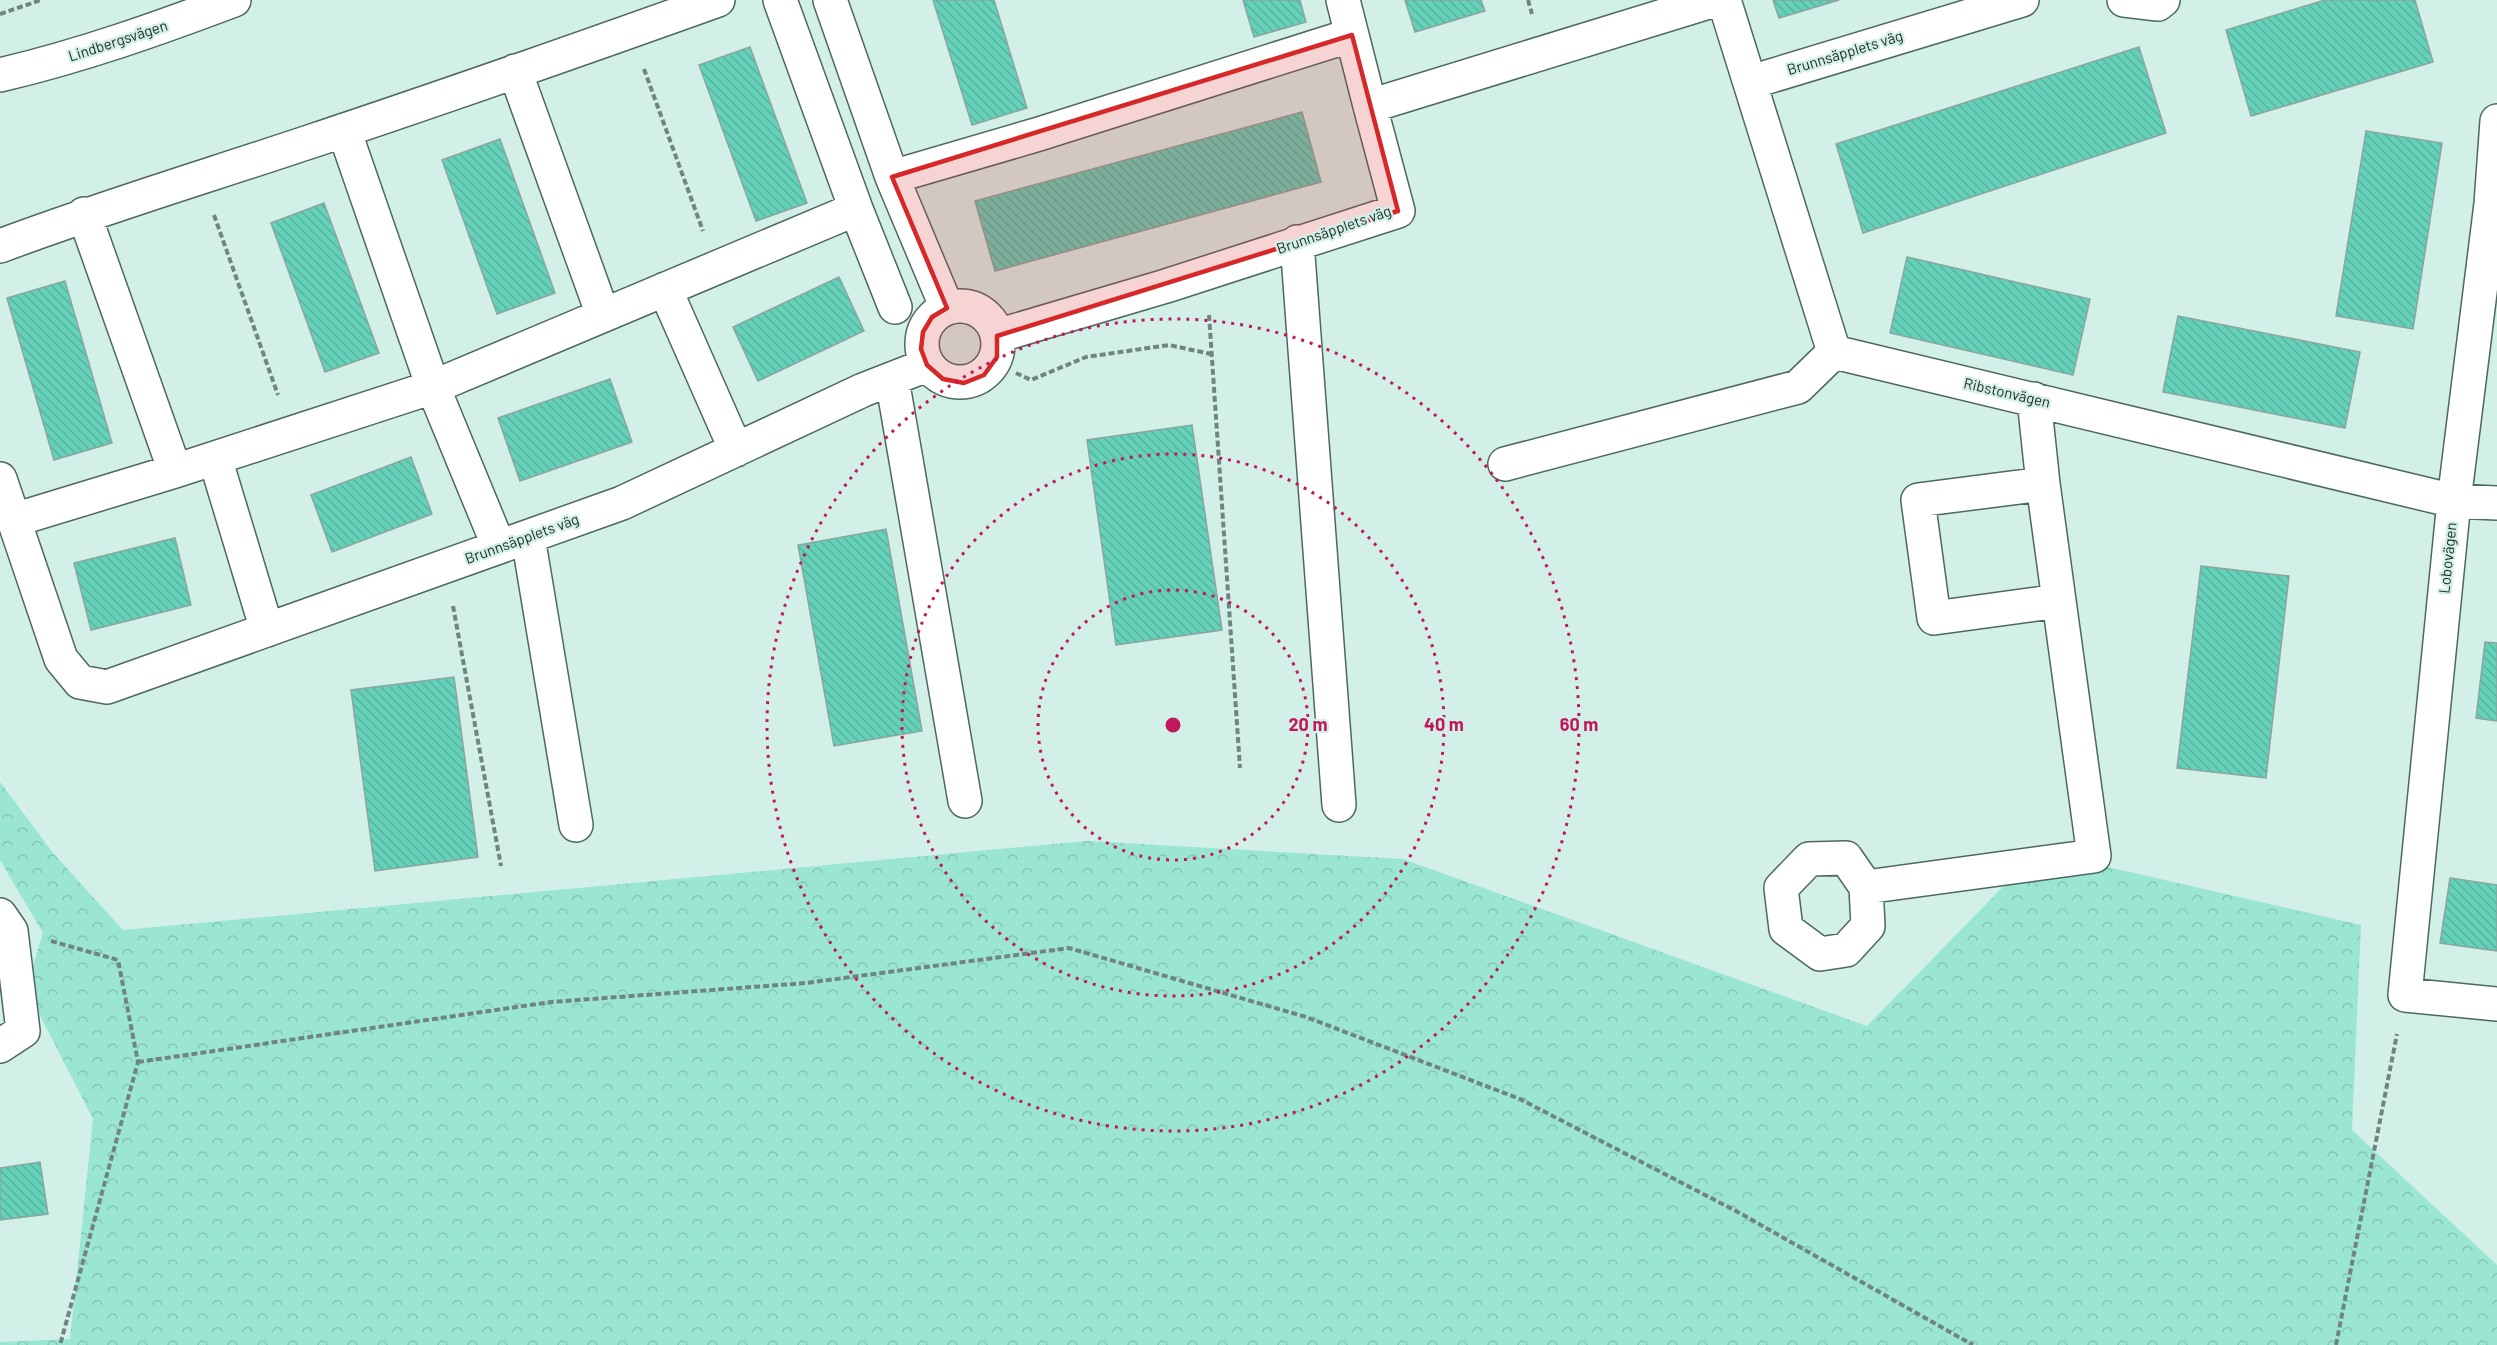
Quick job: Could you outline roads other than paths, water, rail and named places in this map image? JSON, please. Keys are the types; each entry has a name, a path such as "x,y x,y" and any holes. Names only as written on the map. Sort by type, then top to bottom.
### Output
{"street":[{"name":"Lindbergsvägen","path":"0,75 55,62 131,39 234,0"},
{"path":"0,246 84,214 344,130 631,33 718,0"},
{"path":"780,0 856,209 896,307"},
{"path":"830,0 892,177 947,308"},
{"path":"1343,0 1370,106 1715,0"},
{"path":"1504,464 1798,387 1834,352 1724,0"},
{"name":"Brunnsäpplets väg","path":"1751,82 2022,0"},
{"path":"2124,0 2158,4 2163,0"},
{"path":"892,177 1039,134 1352,35"},
{"path":"514,71 603,315"},
{"name":"Brunnsäpplets väg","path":"995,349 1297,242 1398,212 1370,106"},
{"name":"Lobovägen","path":"2497,121 2491,204 2454,501 2405,995 2497,1004"},
{"path":"344,130 433,387 514,542 576,825"},
{"path":"0,479 14,520 175,471 433,387 856,209"},
{"path":"84,214 175,471"},
{"path":"1297,242 1339,805"},
{"path":"665,290 736,450"},
{"path":"963,306 978,310 990,321 995,349 984,375 964,383 943,380 927,365 921,349 923,332 932,317 947,308 963,306"},
{"name":"Ribstonvägen","path":"1834,352 2454,501 2497,504"},
{"name":"Brunnsäpplets väg","path":"14,520 61,658 80,681 107,687 622,503 927,365"},
{"path":"892,379 964,801"},
{"path":"1866,887 2094,856 2043,484 2034,399"},
{"path":"215,458 267,630"},
{"path":"2043,484 1918,501 1934,618 2059,602"},
{"path":"0,1046 23,1031 6,923"}]}
